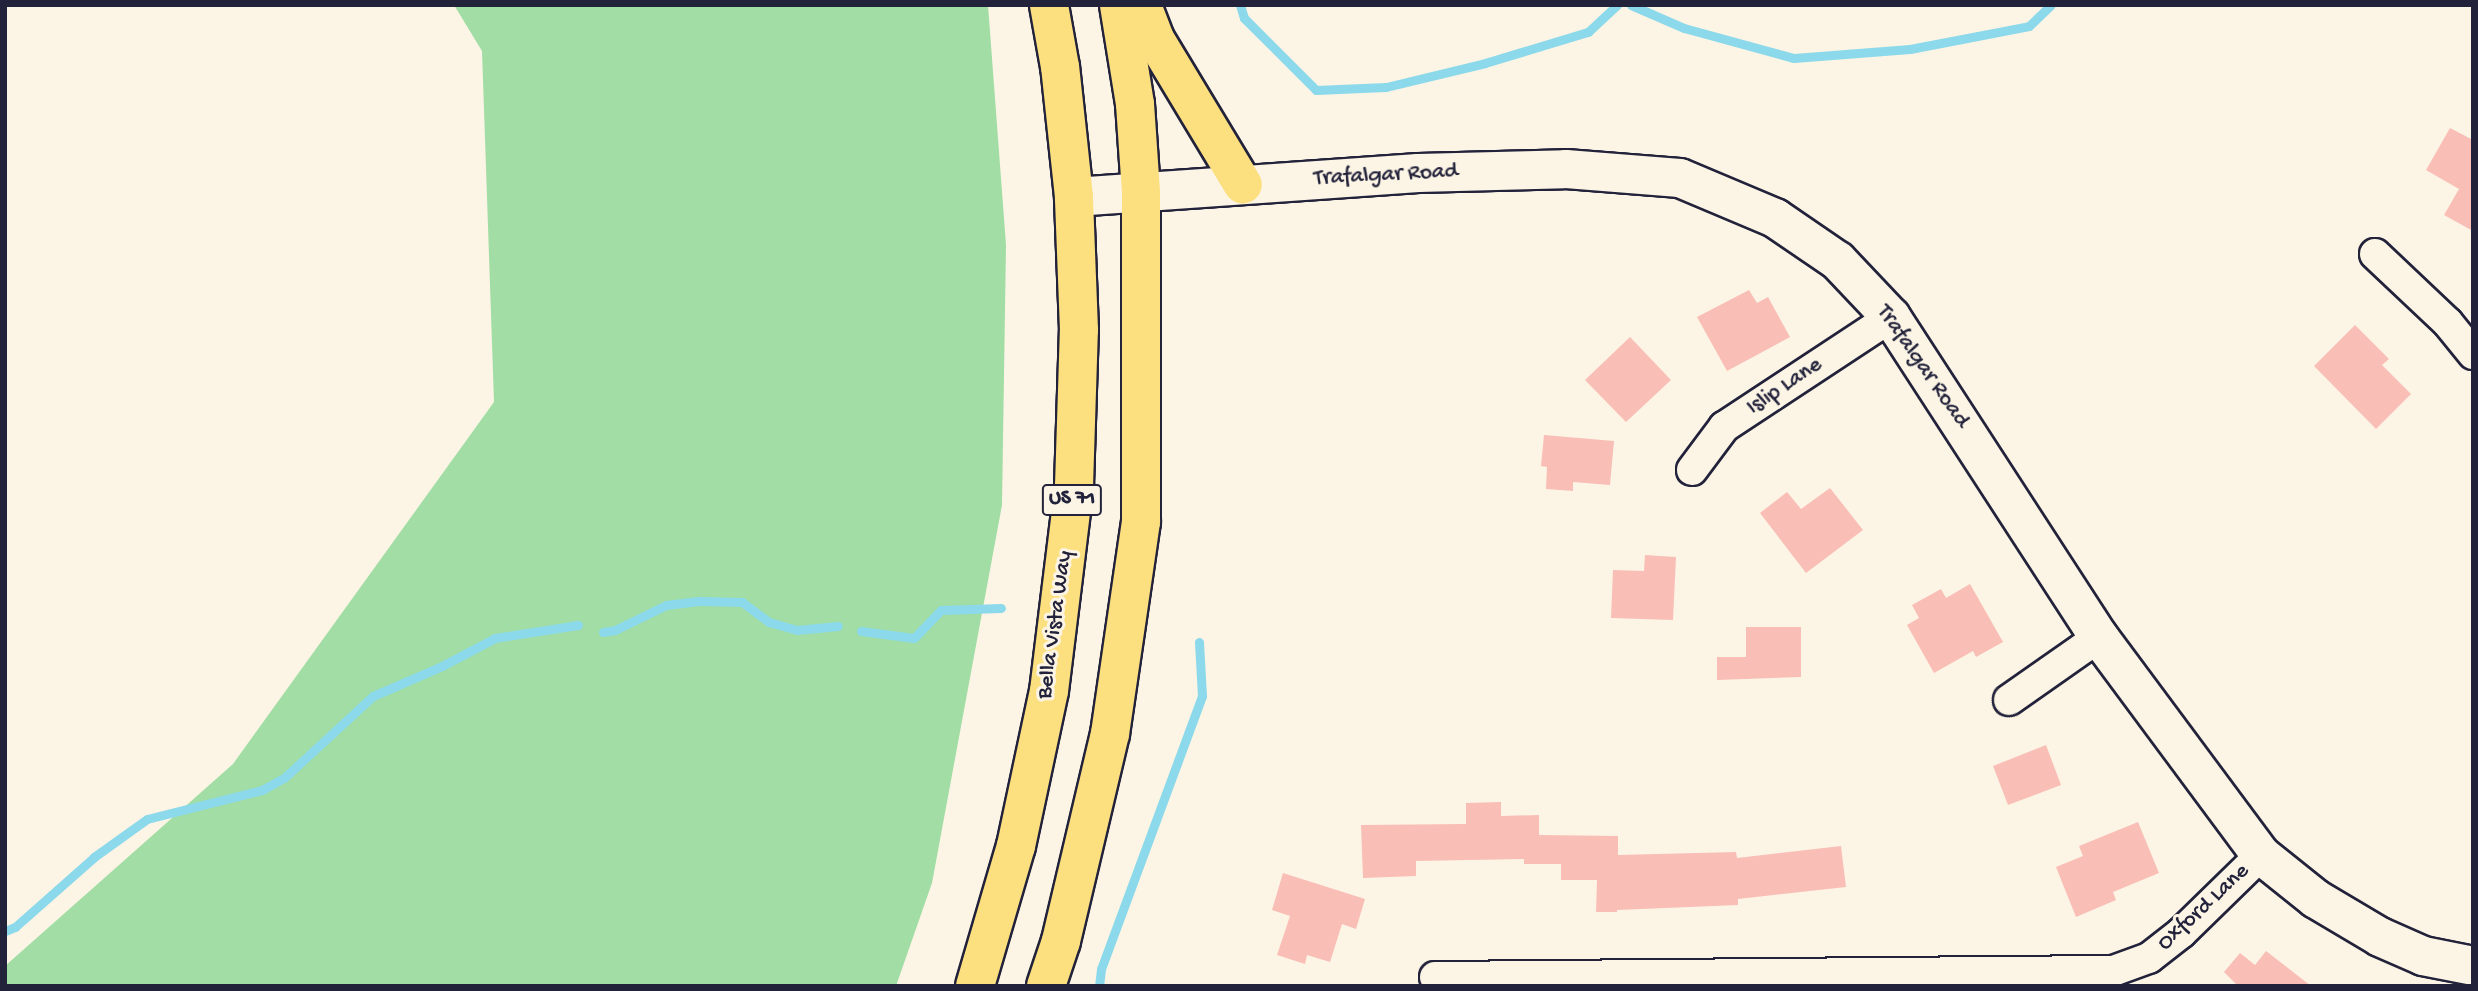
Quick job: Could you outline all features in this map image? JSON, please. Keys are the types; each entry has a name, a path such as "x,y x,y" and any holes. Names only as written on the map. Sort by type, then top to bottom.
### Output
{"main road":[{"name":"Bella Vista Way","path":"975,986 1016,846 1049,691 1074,486 1079,330 1074,197 1060,67 1049,5"},
{"path":"1046,986 1061,941 1110,734 1141,522 1141,192 1135,104 1119,5"},
{"path":"1142,5 1155,39 1243,185"}],"street":[{"name":"Trafalgar Road","path":"1074,197 1418,173 1566,169 1681,178 1775,218 1838,261 1891,317 2099,637 2261,855 2316,898 2380,937 2423,956 2473,966"},
{"path":"2375,254 2448,323 2473,354"},
{"name":"Islip Lane","path":"1692,470 1724,427 1891,317"},
{"path":"2009,701 2099,637"},
{"name":"Oxford Lane","path":"1435,977 2113,971 2149,958 2181,933 2261,855"}],"green space":[{"path":"454,5 988,5 1006,245 1002,505 932,883 896,986 5,986 5,966 233,764 494,402 482,51"}],"building":[{"path":"2450,128 2473,140 2473,231 2444,215 2459,189 2426,170"},
{"path":"1749,290 1757,303 1768,297 1790,337 1727,371 1697,317"},
{"path":"2355,325 2389,359 2382,365 2411,394 2376,429 2314,366"},
{"path":"1630,337 1671,380 1626,422 1585,380"},
{"path":"1544,435 1614,441 1610,485 1573,482 1573,491 1546,489 1547,467 1541,466"},
{"path":"1830,488 1863,530 1806,573 1760,513 1787,492 1801,509"},
{"path":"1645,555 1676,557 1673,620 1611,618 1613,570 1644,571"},
{"path":"1970,584 2003,642 1976,657 1973,651 1934,673 1907,625 1919,618 1912,605 1941,589 1946,598"},
{"path":"1746,627 1801,627 1801,677 1717,680 1717,657 1746,657"},
{"path":"2046,745 2061,785 2008,805 1993,766"},
{"path":"1501,802 1501,816 1539,815 1539,835 1618,836 1618,855 1736,852 1737,858 1841,846 1846,887 1738,899 1738,905 1596,912 1597,880 1561,880 1561,864 1524,864 1524,859 1416,861 1416,876 1363,878 1361,825 1466,824 1466,803"},
{"path":"2138,822 2159,873 2113,892 2116,900 2076,917 2056,867 2083,856 2079,846"},
{"path":"1283,873 1365,899 1356,929 1342,924 1330,962 1307,955 1305,964 1277,955 1290,916 1272,910"},
{"path":"2266,951 2311,986 2238,986 2224,972 2240,953 2255,965"}],"waterway":[{"path":"1240,5 1244,18 1316,90 1386,87 1485,63 1588,32 1617,5"},
{"path":"1631,5 1684,28 1794,58 1910,49 2029,26 2051,5"},
{"path":"603,632 615,630 666,605 701,601 742,602 769,622 797,630 838,626"},
{"path":"861,631 914,638 941,610 1001,608"},
{"path":"5,931 15,927 94,857 147,819 262,790 284,778 373,696 442,666 495,638 578,625"},
{"path":"1099,986 1101,969 1202,696 1199,642"}]}
